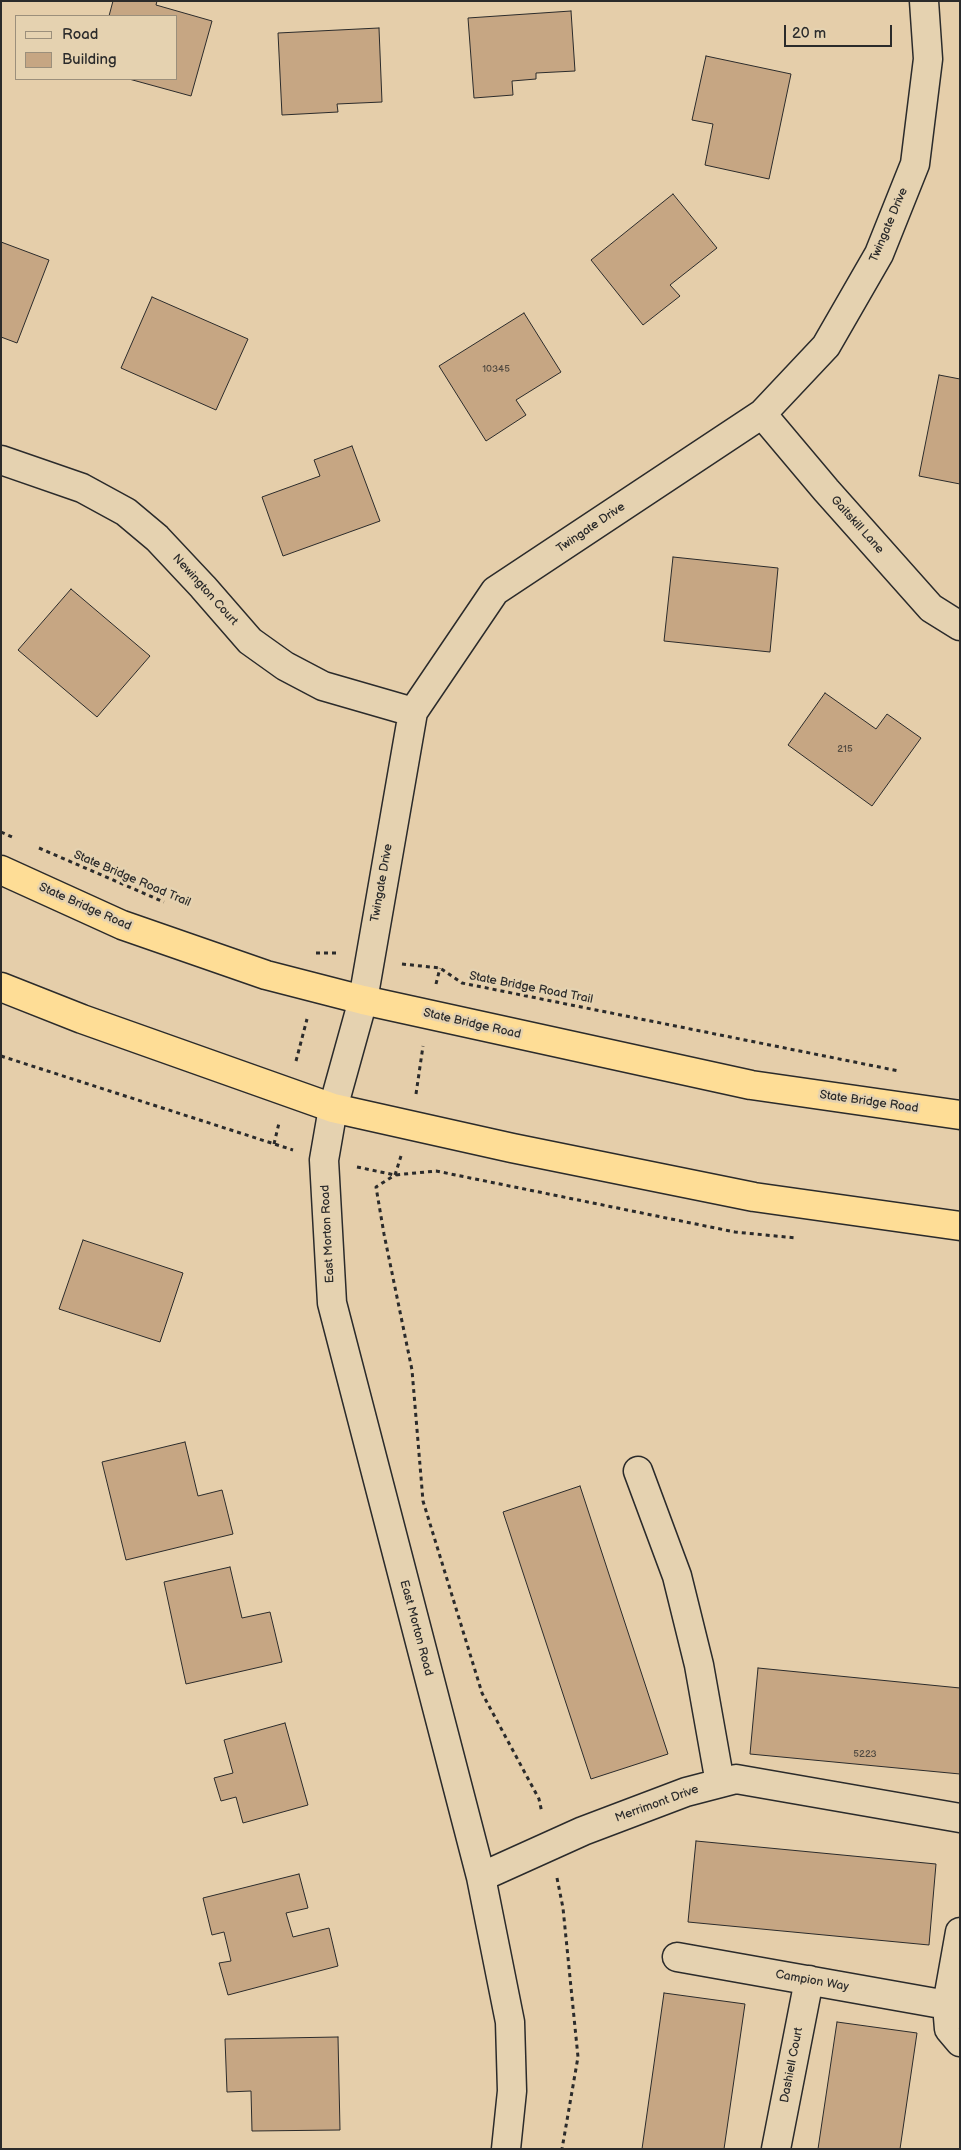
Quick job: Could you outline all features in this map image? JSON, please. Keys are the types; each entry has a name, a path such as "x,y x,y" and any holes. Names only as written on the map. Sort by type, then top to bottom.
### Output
{"highway":[{"name":"State Bridge Road","path":"1,870 122,925 266,975 363,1000 750,1085 960,1114"},
{"path":"1,987 82,1019 334,1108 411,1127 754,1197 960,1226"}],"street":[{"name":"Twingate Drive","path":"334,1108 363,1000 368,961 413,712 495,591 762,414 826,346 879,254 915,164 928,59 924,1"},
{"name":"Gaitskill Lane","path":"762,414 826,490 931,608 960,626"},
{"name":"Newington Court","path":"1,460 82,488 126,512 163,545 250,641 285,666 323,686 413,712"},
{"name":"East Morton Road","path":"334,1108 324,1160 332,1303 481,1877 510,2022 512,2091 506,2149"},
{"path":"638,1471 677,1576 699,1665 720,1783"},
{"name":"Merrimont Drive","path":"481,1877 550,1845 686,1792 736,1779 960,1818"},
{"path":"960,1932 947,2005 950,2029 960,2042"},
{"name":"Campion Way","path":"677,1957 947,2005"},
{"name":"Dashiell Court","path":"776,2149 809,1980"}],"path":[{"path":"1,832 20,840"},
{"name":"State Bridge Road Trail","path":"38,848 166,903"},
{"path":"274,1144 316,987 321,952"},
{"name":"State Bridge Road Trail","path":"312,953 336,952 368,961 440,968 462,983 902,1071"},
{"path":"440,968 428,1014 411,1127 395,1175 376,1187 412,1370 423,1502 482,1693 539,1799 563,1908 578,2057 562,2149"}],"building":[{"path":"113,1 157,1 156,5 212,21 191,96 133,80 178,80 178,15 109,15"},
{"path":"571,11 575,71 536,73 536,79 512,81 513,95 474,98 468,18"},
{"path":"379,28 382,102 337,104 338,112 282,115 278,33"},
{"path":"706,56 791,74 769,179 705,165 713,124 692,120"},
{"path":"673,194 717,248 670,285 680,296 643,325 591,260"},
{"path":"1,242 49,260 17,343 1,337"},
{"path":"152,297 248,339 216,410 121,368"},
{"path":"524,313 561,372 516,400 526,415 486,441 439,366"},
{"path":"939,375 960,379 960,484 919,476"},
{"path":"352,446 380,521 283,556 262,497 320,476 314,460"},
{"path":"673,557 778,568 770,652 664,641"},
{"path":"71,589 150,656 97,717 18,650"},
{"path":"825,693 876,729 887,714 921,738 872,806 788,745"},
{"path":"83,1240 183,1273 160,1342 59,1309"},
{"path":"185,1442 198,1496 222,1490 233,1534 126,1560 102,1462"},
{"path":"580,1486 668,1754 591,1779 503,1512"},
{"path":"230,1567 242,1618 270,1612 282,1662 186,1684 164,1582"},
{"path":"758,1668 960,1688 960,1774 750,1754"},
{"path":"285,1723 308,1805 243,1823 236,1797 221,1801 214,1778 233,1773 224,1740"},
{"path":"696,1841 936,1864 929,1945 688,1922"},
{"path":"299,1874 308,1908 286,1913 293,1937 329,1928 338,1966 228,1995 219,1963 231,1961 224,1932 212,1935 203,1898"},
{"path":"664,1993 745,2004 724,2149 642,2149"},
{"path":"837,2022 917,2033 900,2149 818,2149"},
{"path":"338,2037 340,2130 252,2131 251,2091 227,2092 225,2039"}]}
